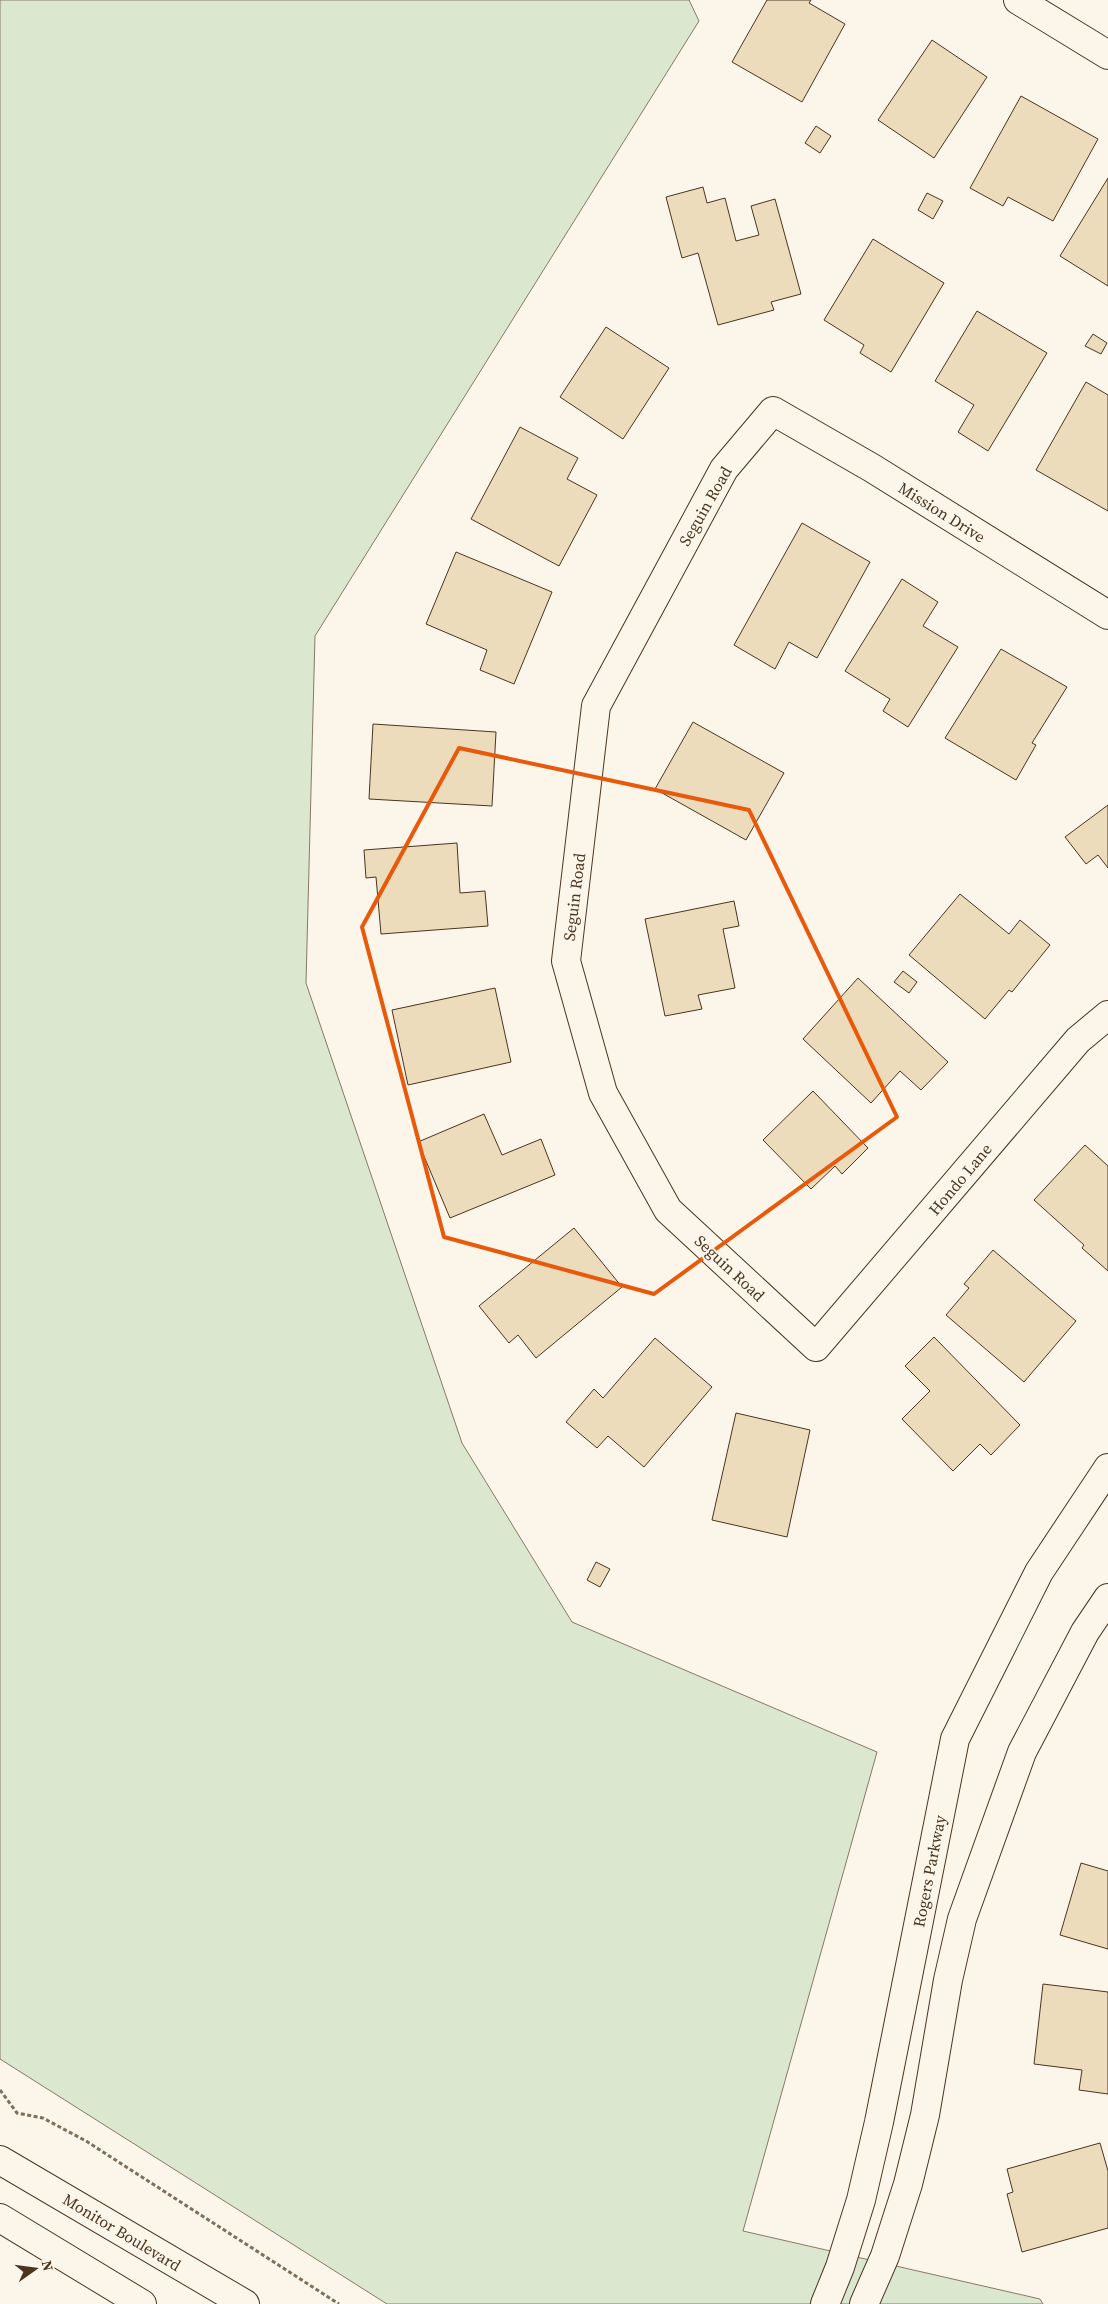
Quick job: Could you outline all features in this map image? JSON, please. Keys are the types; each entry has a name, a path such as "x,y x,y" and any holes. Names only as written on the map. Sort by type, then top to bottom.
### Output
{"street":[{"path":"1018,0 1108,55"},
{"name":"Mission Drive","path":"773,412 872,468 1108,615"},
{"name":"Seguin Road","path":"773,412 724,469 596,706 566,961 603,1093 668,1210 816,1348"},
{"name":"Hondo Lane","path":"816,1348 1078,1040 1108,1015"},
{"name":"Rogers Parkway","path":"825,2304 840,2267 861,2200 875,2139 955,1739 1039,1572 1108,1468"},
{"path":"864,2304 885,2256 908,2184 926,2116 948,1980 965,1911 1022,1752 1084,1632 1108,1598"},
{"name":"Monitor Boulevard","path":"3,2169 245,2304"},
{"path":"0,2218 142,2304"}],"path":[{"path":"0,2090 17,2113 43,2118 86,2141 340,2304"}],"highlighted area":[{"path":"459,748 749,810 897,1117 654,1294 444,1237 362,927"}],"green space":[{"path":"0,0 689,0 699,21 315,636 306,983 462,1443 572,1622 877,1752 743,2231 1040,2299 1043,2304 387,2304 0,2059"}],"building":[{"path":"767,0 811,0 809,3 845,24 802,102 732,62"},
{"path":"932,40 987,77 934,158 878,120"},
{"path":"1021,96 1098,139 1053,221 1008,197 1003,206 970,188"},
{"path":"816,126 831,136 820,153 805,143"},
{"path":"1108,178 1108,286 1060,256"},
{"path":"703,187 707,203 725,198 736,241 759,235 751,206 775,199 801,294 771,302 774,310 718,325 698,253 682,258 666,197"},
{"path":"927,193 943,201 933,219 918,210"},
{"path":"873,239 944,283 891,372 860,353 864,345 824,320"},
{"path":"977,311 1047,353 988,451 958,432 974,405 935,381"},
{"path":"606,327 669,368 623,439 560,397"},
{"path":"1093,334 1107,343 1101,354 1085,346"},
{"path":"1086,382 1108,395 1108,511 1036,470"},
{"path":"520,427 578,458 567,479 597,495 559,566 471,519"},
{"path":"802,523 870,562 817,658 789,642 775,669 734,645"},
{"path":"456,552 552,592 514,684 480,670 487,650 426,624"},
{"path":"902,579 938,602 923,626 958,647 908,727 883,711 890,699 845,671"},
{"path":"1001,649 1067,687 1032,743 1036,745 1016,780 945,738"},
{"path":"693,722 784,773 746,840 655,789"},
{"path":"373,724 496,732 492,806 369,799"},
{"path":"1108,805 1108,868 1098,855 1086,864 1065,837"},
{"path":"457,843 460,893 485,891 488,926 381,934 376,877 366,878 364,850"},
{"path":"960,894 1009,934 1020,920 1050,945 1012,992 1009,990 985,1019 909,955"},
{"path":"734,901 739,926 723,929 735,988 698,995 702,1009 665,1016 645,919"},
{"path":"903,971 917,982 909,993 894,982"},
{"path":"858,978 948,1062 921,1090 900,1071 871,1103 803,1039"},
{"path":"495,988 511,1062 408,1085 392,1010"},
{"path":"813,1091 868,1148 842,1174 835,1166 811,1189 763,1140"},
{"path":"484,1114 502,1155 541,1139 555,1175 450,1218 418,1142"},
{"path":"1085,1145 1108,1166 1108,1271 1082,1248 1084,1245 1034,1200"},
{"path":"574,1228 622,1287 536,1358 518,1335 509,1343 479,1306"},
{"path":"993,1250 1076,1321 1024,1382 946,1315 969,1288 964,1284"},
{"path":"934,1337 1020,1425 991,1455 980,1444 953,1471 902,1419 930,1391 905,1366"},
{"path":"655,1338 712,1387 644,1467 608,1436 597,1448 566,1422 594,1389 603,1398"},
{"path":"736,1413 810,1430 787,1537 712,1520"},
{"path":"596,1562 610,1569 600,1587 587,1580"},
{"path":"1081,1863 1108,1871 1108,1949 1060,1935"},
{"path":"1043,1984 1108,1992 1108,2094 1079,2090 1082,2070 1034,2064"},
{"path":"1100,2143 1108,2171 1108,2228 1022,2252 1007,2194 1013,2192 1007,2169"}]}
